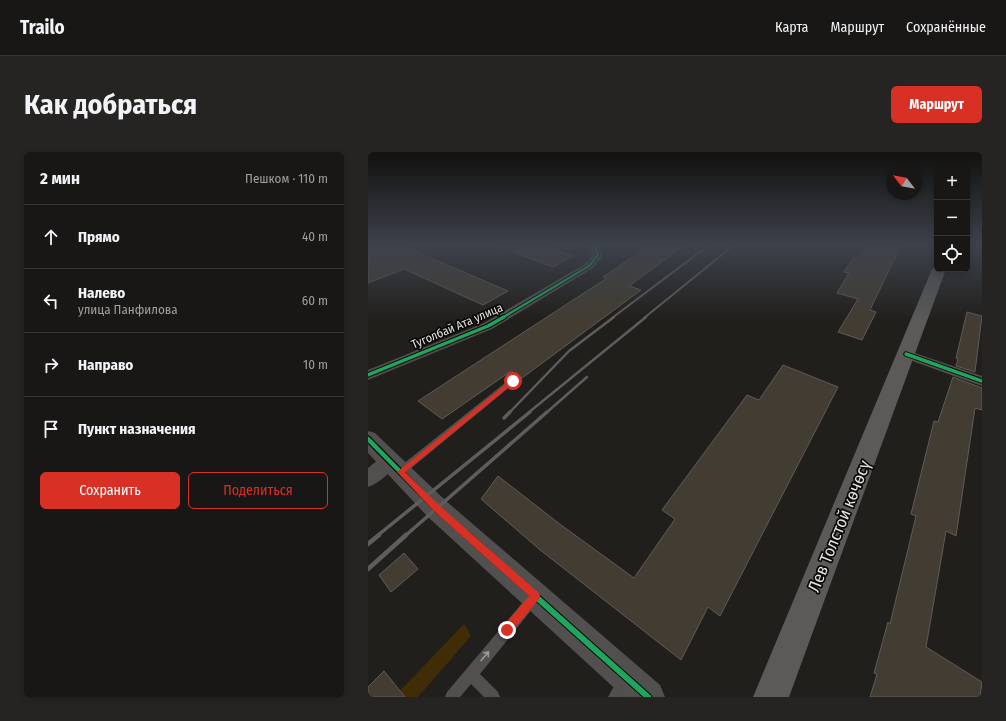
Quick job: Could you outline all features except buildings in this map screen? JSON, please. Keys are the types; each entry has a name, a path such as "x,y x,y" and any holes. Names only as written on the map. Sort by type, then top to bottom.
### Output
{"main road":[{"name":"Лев Толстой көчөсү","path":"771,697 938,272"}],"street":[{"name":"Туголбай Ата улица","path":"368,375 488,326 582,270"},
{"path":"906,354 982,381"},
{"path":"368,439 437,509 536,596 630,691"},
{"path":"368,479 395,466"}],"lane":[{"path":"395,466 513,381"},
{"path":"452,697 536,596"},
{"path":"471,674 493,697"}],"shaded area":[{"path":"464,624 471,636 418,697 394,697"}],"railway":[{"path":"612,318 675,270"},
{"path":"644,318 703,270"},
{"path":"509,413 569,351 614,317"},
{"path":"528,413 646,317"},
{"path":"546,413 587,377"},
{"path":"377,536 530,412"},
{"path":"405,536 547,412"},
{"path":"504,418 509,413"},
{"path":"368,544 379,535"},
{"path":"368,569 406,535"}],"cycle path":[{"path":"368,375 488,326 582,270"},
{"path":"906,354 982,381"},
{"path":"368,439 437,509 648,697"}],"route":[{"path":"507,630 536,596 437,509 400,472 513,381"}]}
